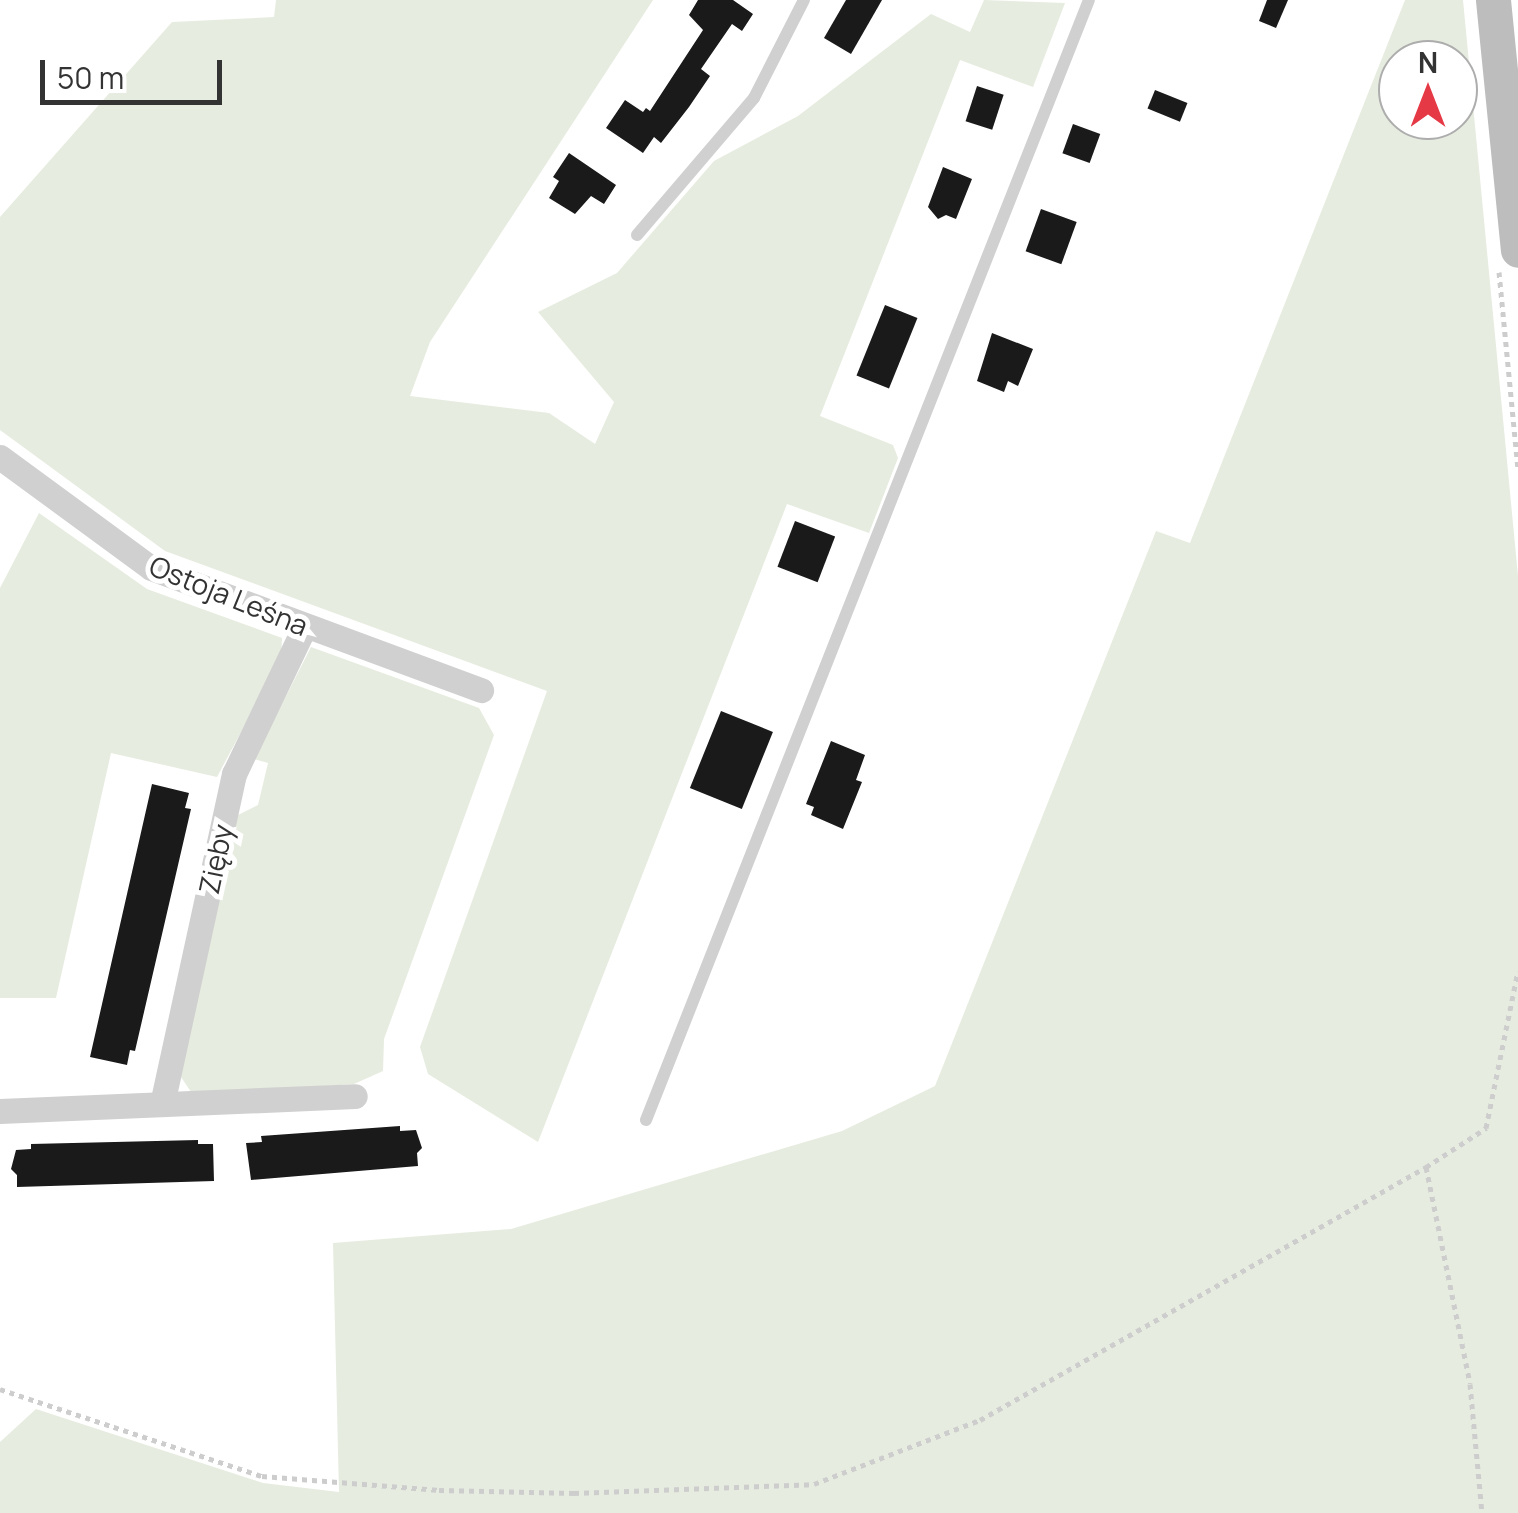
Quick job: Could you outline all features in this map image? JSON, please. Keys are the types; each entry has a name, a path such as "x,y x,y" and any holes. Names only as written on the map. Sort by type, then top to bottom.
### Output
{"street":[{"path":"1493,0 1518,250"},
{"name":"Ostoja Leśna","path":"0,457 150,568 481,690"},
{"name":"Zięby","path":"162,1104 234,774 305,626"},
{"path":"0,1111 355,1096"}],"lane":[{"path":"637,235 754,98 804,0"},
{"path":"646,1120 1088,0"}],"path":[{"path":"0,1389 262,1476 439,1490 574,1493 814,1484 980,1420 1426,1167 1486,1128 1518,971"},
{"path":"1426,1167 1470,1384 1482,1513"}],"shaded area":[{"path":"276,0 653,0 430,342 410,396 549,413 595,444 614,402 538,312 617,273 714,161 798,116 931,14 970,32 984,0 1065,3 1033,87 960,60 820,416 893,445 898,458 869,533 787,504 538,1142 428,1074 420,1047 547,691 165,551 0,430 0,217 172,22 274,17"},
{"path":"1405,0 1463,0 1467,40 1389,40"},
{"path":"1378,68 1378,140 1476,140 1518,576 1518,1513 0,1513 0,1442 36,1409 263,1483 339,1492 333,1243 511,1229 842,1131 935,1086 1156,531 1190,543"},
{"path":"39,513 147,589 282,638 281,657 217,777 111,753 56,998 0,998 0,588"},
{"path":"311,647 479,708 494,735 384,1039 383,1071 354,1084 193,1095 179,1074 236,816 258,805 268,763 254,759"}],"building":[{"path":"698,0 733,0 753,14 742,31 732,24 701,69 710,76 689,107 661,143 654,137 643,153 606,128 625,100 643,112 646,108 650,111 703,30 689,15"},
{"path":"846,0 882,0 851,54 824,38"},
{"path":"1267,0 1288,0 1276,28 1259,21"},
{"path":"977,86 1004,95 992,130 966,121"},
{"path":"1155,90 1187,103 1180,122 1148,109"},
{"path":"1073,124 1100,134 1090,163 1062,153"},
{"path":"569,153 616,185 604,204 591,196 575,214 549,198 559,181 553,177"},
{"path":"943,167 972,179 956,219 946,215 938,219 928,207"},
{"path":"1041,209 1077,222 1061,264 1026,251"},
{"path":"885,305 917,318 889,389 857,375"},
{"path":"992,333 1033,349 1018,386 1008,381 1004,392 977,381"},
{"path":"795,521 835,536 818,582 777,567"},
{"path":"721,711 773,732 742,809 690,788"},
{"path":"831,741 865,755 856,780 862,782 843,829 811,815 814,807 806,804"},
{"path":"152,784 189,793 185,808 191,809 135,1051 130,1050 127,1065 90,1057"},
{"path":"400,1126 400,1131 416,1130 422,1148 417,1153 418,1166 251,1180 246,1143 262,1142 261,1136"},
{"path":"198,1140 198,1144 213,1144 214,1181 17,1187 17,1175 11,1169 16,1150 31,1149 31,1144"}]}
